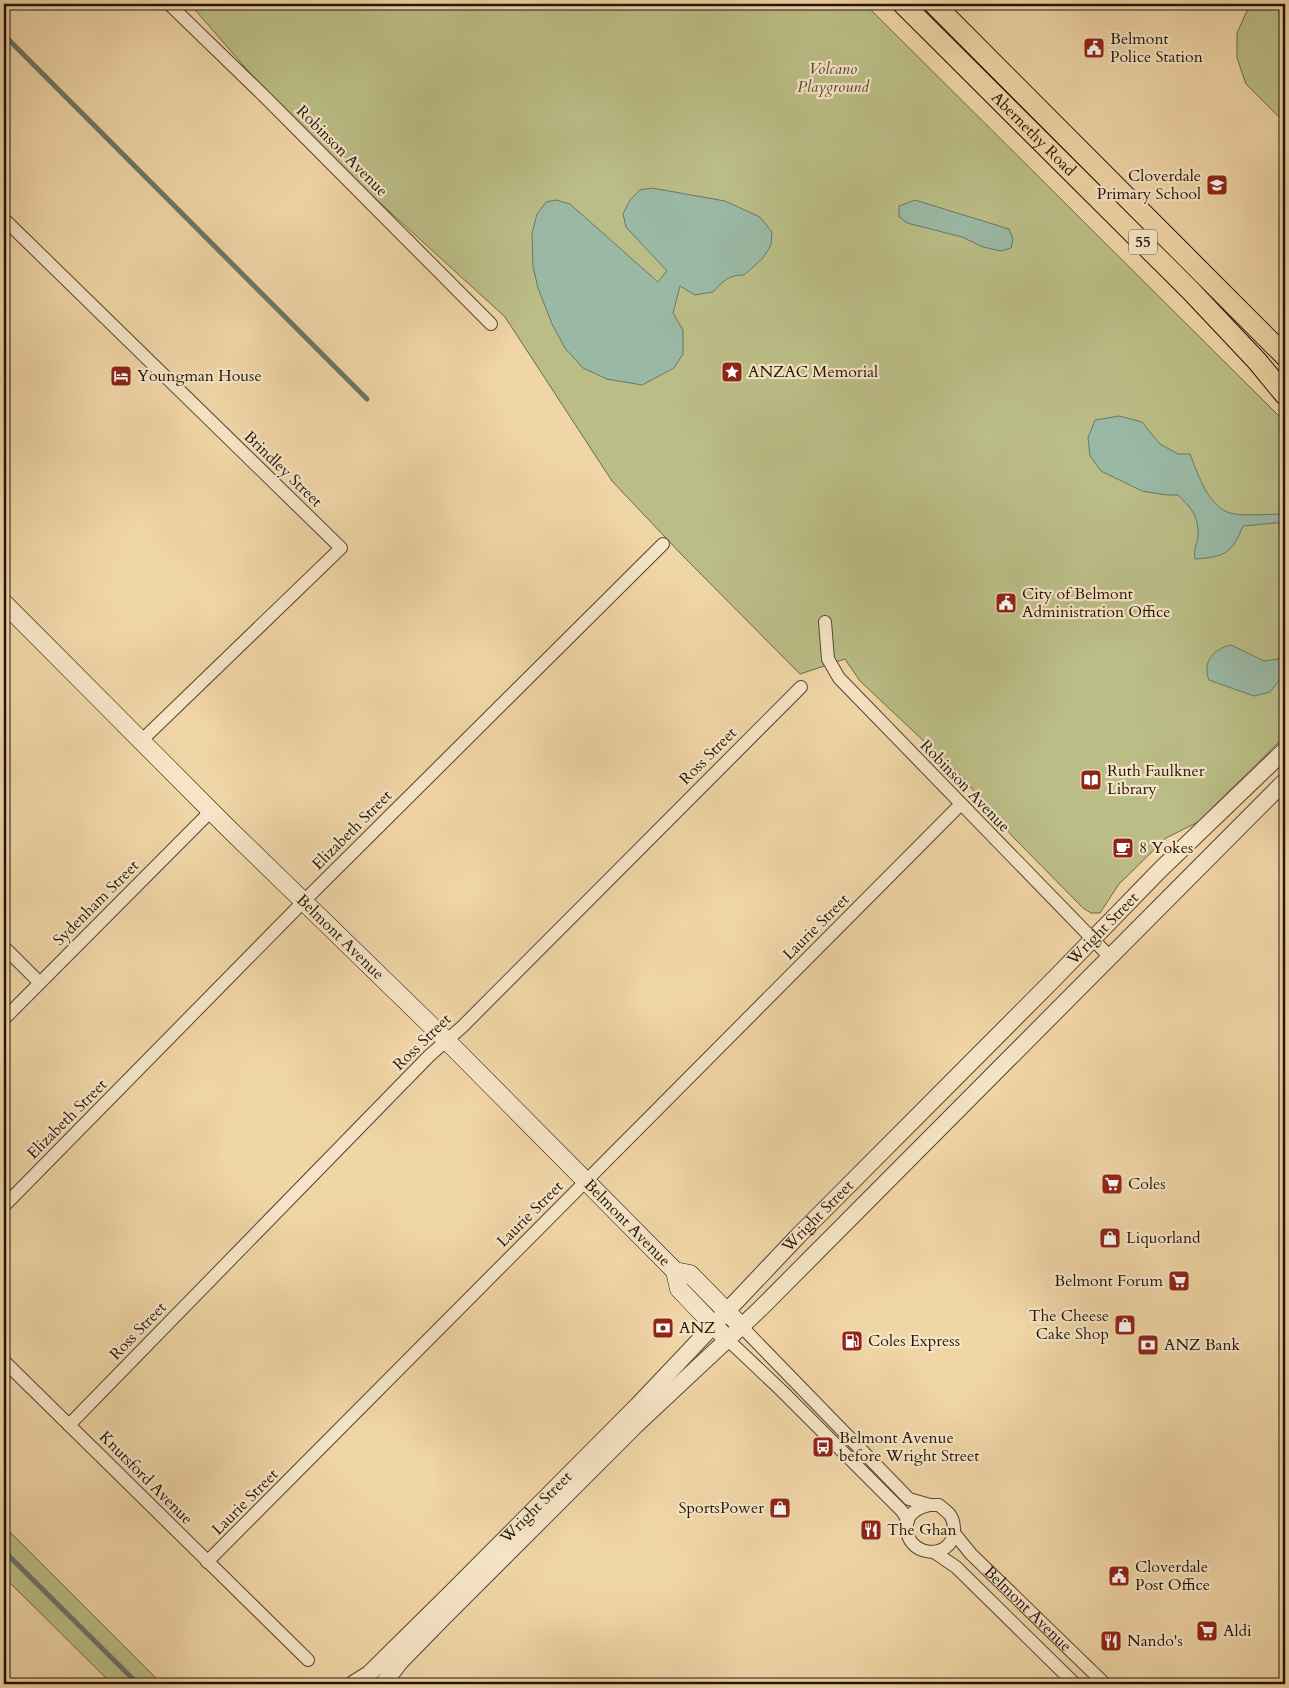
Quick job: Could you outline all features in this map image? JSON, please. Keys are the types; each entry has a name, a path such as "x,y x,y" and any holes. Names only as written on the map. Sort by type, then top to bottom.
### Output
{"main road":[{"name":"Abernethy Road","path":"903,4 1191,290 1285,395"},
{"name":"Abernethy Road","path":"934,4 1285,356"},
{"name":"Belmont Avenue","path":"4,604 211,811 587,1181 675,1271 679,1289 727,1339"},
{"name":"Belmont Avenue","path":"675,1271 690,1274 741,1326"}],"street":[{"name":"Robinson Avenue","path":"169,4 264,96 491,324"},
{"name":"Brindley Street","path":"4,219 341,548 141,741"},
{"name":"Elizabeth Street","path":"4,1206 304,901 663,544"},
{"name":"Robinson Avenue","path":"825,622 828,659 839,678 1110,957"},
{"name":"Ross Street","path":"69,1425 429,1056 447,1042 801,686"},
{"name":"Wright Street","path":"353,1684 369,1674 638,1405 798,1236 1092,939 1285,750"},
{"name":"Wright Street","path":"383,1684 400,1662 443,1618 635,1426 741,1326 1285,781"},
{"name":"Laurie Street","path":"207,1562 961,804"},
{"name":"Sydenham Street","path":"4,1019 211,811"},
{"path":"4,947 39,982"},
{"name":"Belmont Avenue","path":"741,1326 909,1499 930,1505 939,1505 951,1516 954,1524 954,1533 971,1554 1105,1684"},
{"name":"Belmont Avenue","path":"727,1339 902,1511 908,1521 907,1534 910,1542 916,1548 934,1552 956,1566 1075,1684"},
{"name":"Knutsford Avenue","path":"4,1361 308,1660"},
{"path":"908,1521 921,1507 930,1505"},
{"path":"934,1552 940,1551 947,1546 952,1540 954,1533"}],"green space":[{"name":"Volcano Playground","path":"190,4 865,4 1285,422 1285,736 1198,822 1166,838 1119,884 1100,913 1091,913 1083,908 1013,837 961,776 860,681 845,659 800,674 682,555 612,481 505,317 296,126"},
{"path":"1250,4 1285,4 1285,123 1246,84 1237,58 1237,33"},
{"path":"4,1526 162,1684 112,1684 4,1577"}],"shaded area":[{"path":"652,188 725,201 760,217 772,232 771,245 763,258 744,275 726,279 713,292 695,295 680,286 673,313 683,330 683,354 674,368 642,385 607,379 583,368 565,348 552,324 538,288 533,267 532,233 537,214 546,202 556,200 570,204 658,282 667,271 626,227 623,214 630,200 640,190"},
{"path":"915,200 1009,229 1013,239 1011,248 1001,251 983,247 962,237 907,223 899,217 899,206"},
{"path":"1119,416 1142,422 1160,444 1178,454 1190,454 1211,499 1225,511 1240,515 1285,514 1285,522 1243,526 1235,543 1226,552 1213,557 1195,559 1198,536 1196,518 1178,495 1142,491 1101,471 1090,456 1088,438 1095,420"},
{"path":"1231,645 1264,661 1278,659 1285,652 1285,673 1270,692 1254,696 1209,680 1207,668 1211,657 1219,650"}],"waterway":[{"path":"8,39 367,399"},
{"path":"4,1551 138,1684"}],"place":[{"name":"Belmont Police Station","path":"1094,48"},
{"name":"Cloverdale Primary School","path":"1217,185"},
{"name":"ANZAC Memorial","path":"732,372"},
{"name":"Youngman House","path":"121,376"},
{"name":"City of Belmont Administration Office","path":"1006,603"},
{"name":"Ruth Faulkner Library","path":"1091,780"},
{"name":"8 Yokes","path":"1123,848"},
{"name":"Coles","path":"1112,1184"},
{"name":"Liquorland","path":"1110,1238"},
{"name":"Belmont Forum","path":"1179,1281"},
{"name":"The Cheese Cake Shop","path":"1125,1325"},
{"name":"ANZ","path":"663,1328"},
{"name":"Coles Express","path":"852,1341"},
{"name":"ANZ Bank","path":"1148,1345"},
{"name":"Belmont Avenue before Wright Street","path":"823,1447"},
{"name":"SportsPower","path":"780,1508"},
{"name":"The Ghan","path":"871,1530"},
{"name":"Cloverdale Post Office","path":"1119,1576"},
{"name":"Aldi","path":"1207,1631"},
{"name":"Nando's","path":"1111,1641"}]}
